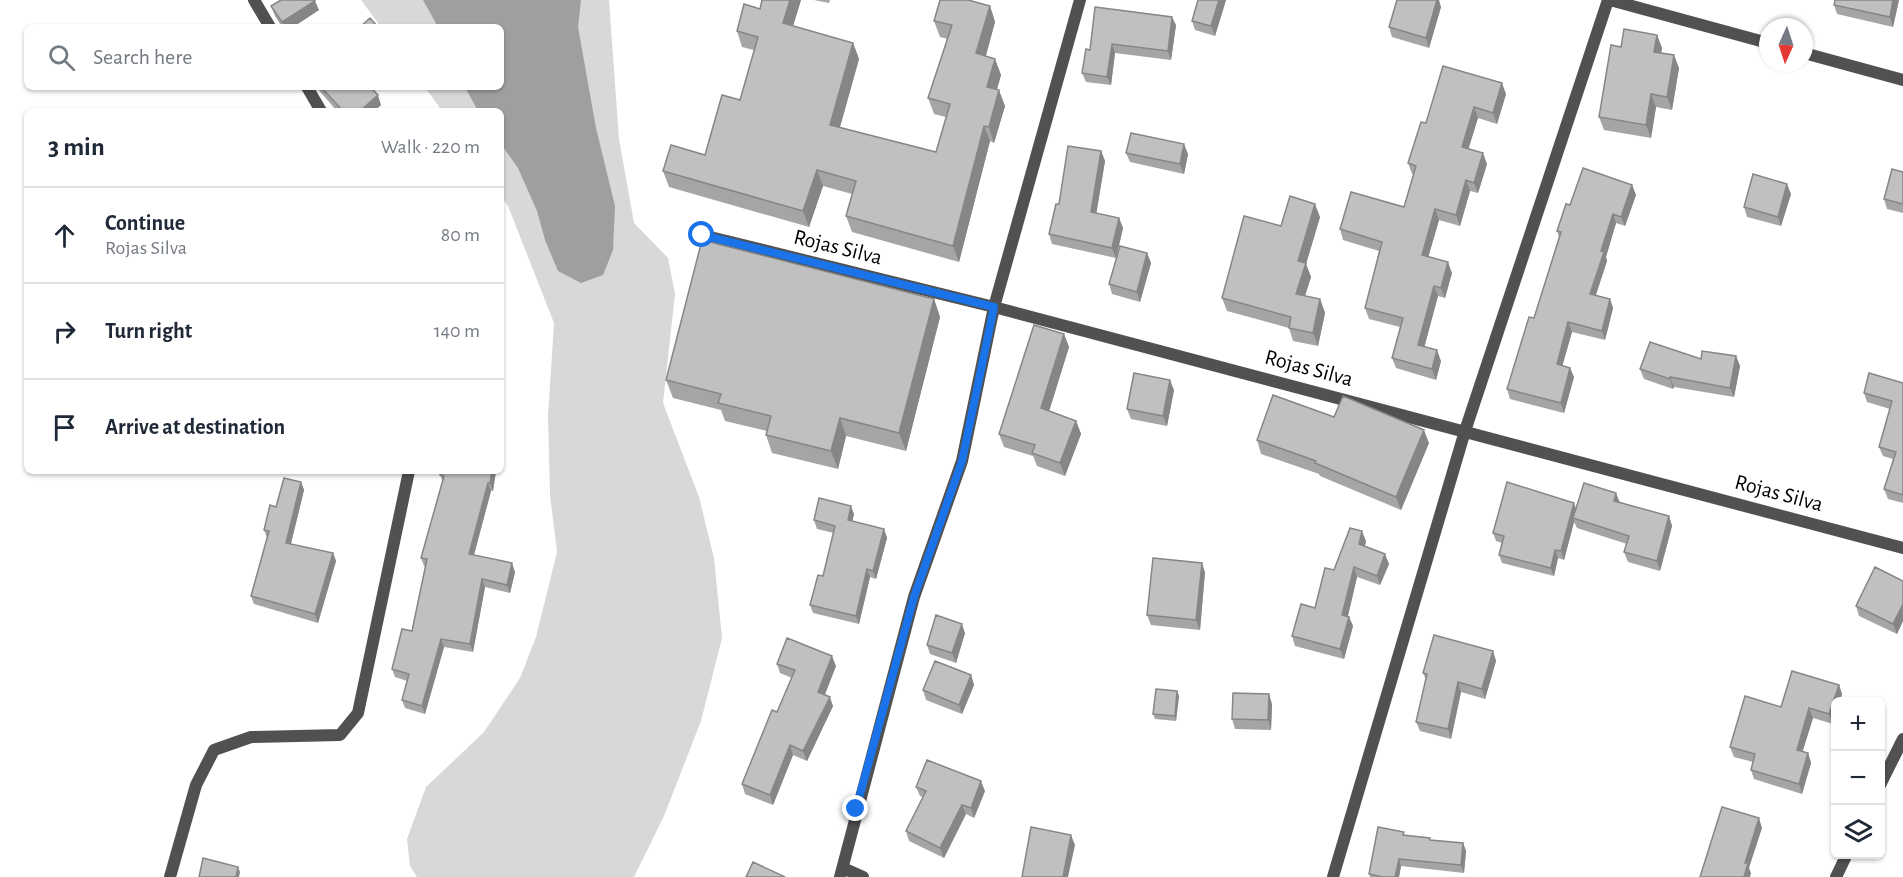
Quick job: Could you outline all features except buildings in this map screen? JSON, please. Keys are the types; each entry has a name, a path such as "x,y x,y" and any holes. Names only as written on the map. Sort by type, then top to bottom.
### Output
{"street":[{"path":"254,0 268,24"},
{"path":"864,877 841,873 856,809 914,597 962,461 994,307 1080,0"},
{"path":"1333,877 1465,431 1609,0 1759,41"},
{"path":"1813,55 1903,80"},
{"path":"308,90 319,108"},
{"name":"Rojas Silva","path":"702,235 994,307 1903,548"},
{"path":"170,877 196,785 214,750 251,736 340,735 358,713 408,474"},
{"path":"1885,777 1903,739"},
{"path":"1836,877 1845,859"}],"shaded area":[{"path":"361,0 609,0 619,139 634,223 668,258 675,294 663,403 699,497 714,558 722,638 701,721 664,816 634,877 417,877 410,866 407,839 426,787 484,732 520,678 536,637 557,552 550,495 548,416 554,323 504,200 504,108 440,108 427,90 504,90 504,24 379,24"},
{"path":"423,0 581,0 578,27 596,128 615,206 613,250 603,275 581,283 558,271 545,240 537,211 518,168 504,148 504,108 476,108 467,90 504,90 504,24 436,24"}],"route":[{"path":"702,235 994,307 962,461 914,597 856,809"}]}
